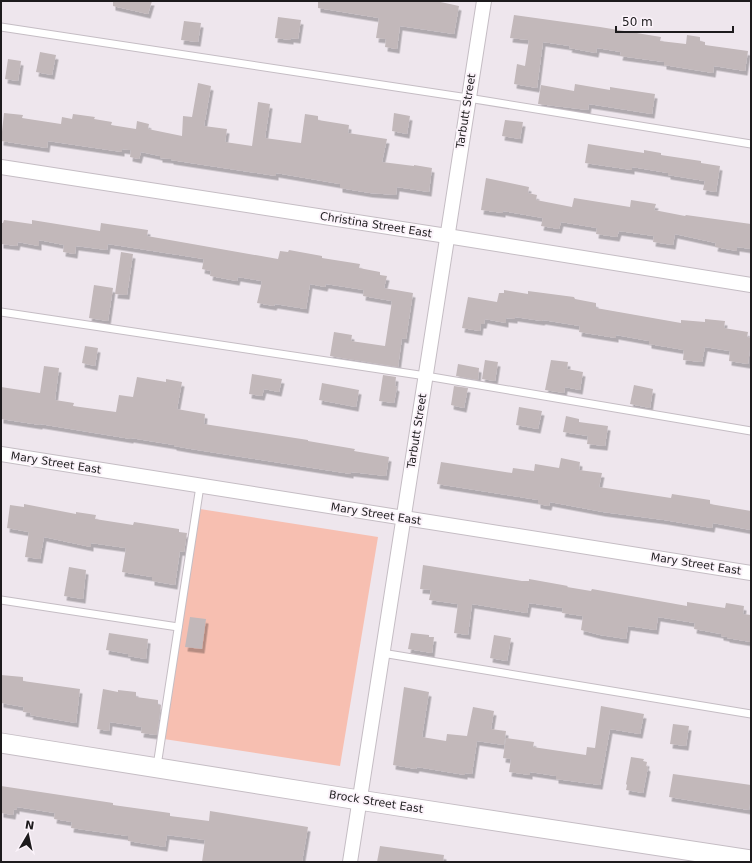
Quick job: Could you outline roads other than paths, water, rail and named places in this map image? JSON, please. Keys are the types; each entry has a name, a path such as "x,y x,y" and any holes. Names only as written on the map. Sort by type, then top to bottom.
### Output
{"street":[{"name":"Tarbutt Street","path":"350,862 484,1"},
{"name":"Christina Street East","path":"1,167 751,285"},
{"name":"Mary Street East","path":"1,454 751,573"},
{"name":"Brock Street East","path":"1,743 751,860"}],"lane":[{"path":"1,27 468,98 751,144"},
{"path":"1,312 426,376 751,431"},
{"path":"157,768 200,486"},
{"path":"1,600 178,627"},
{"path":"382,653 751,714"}]}
